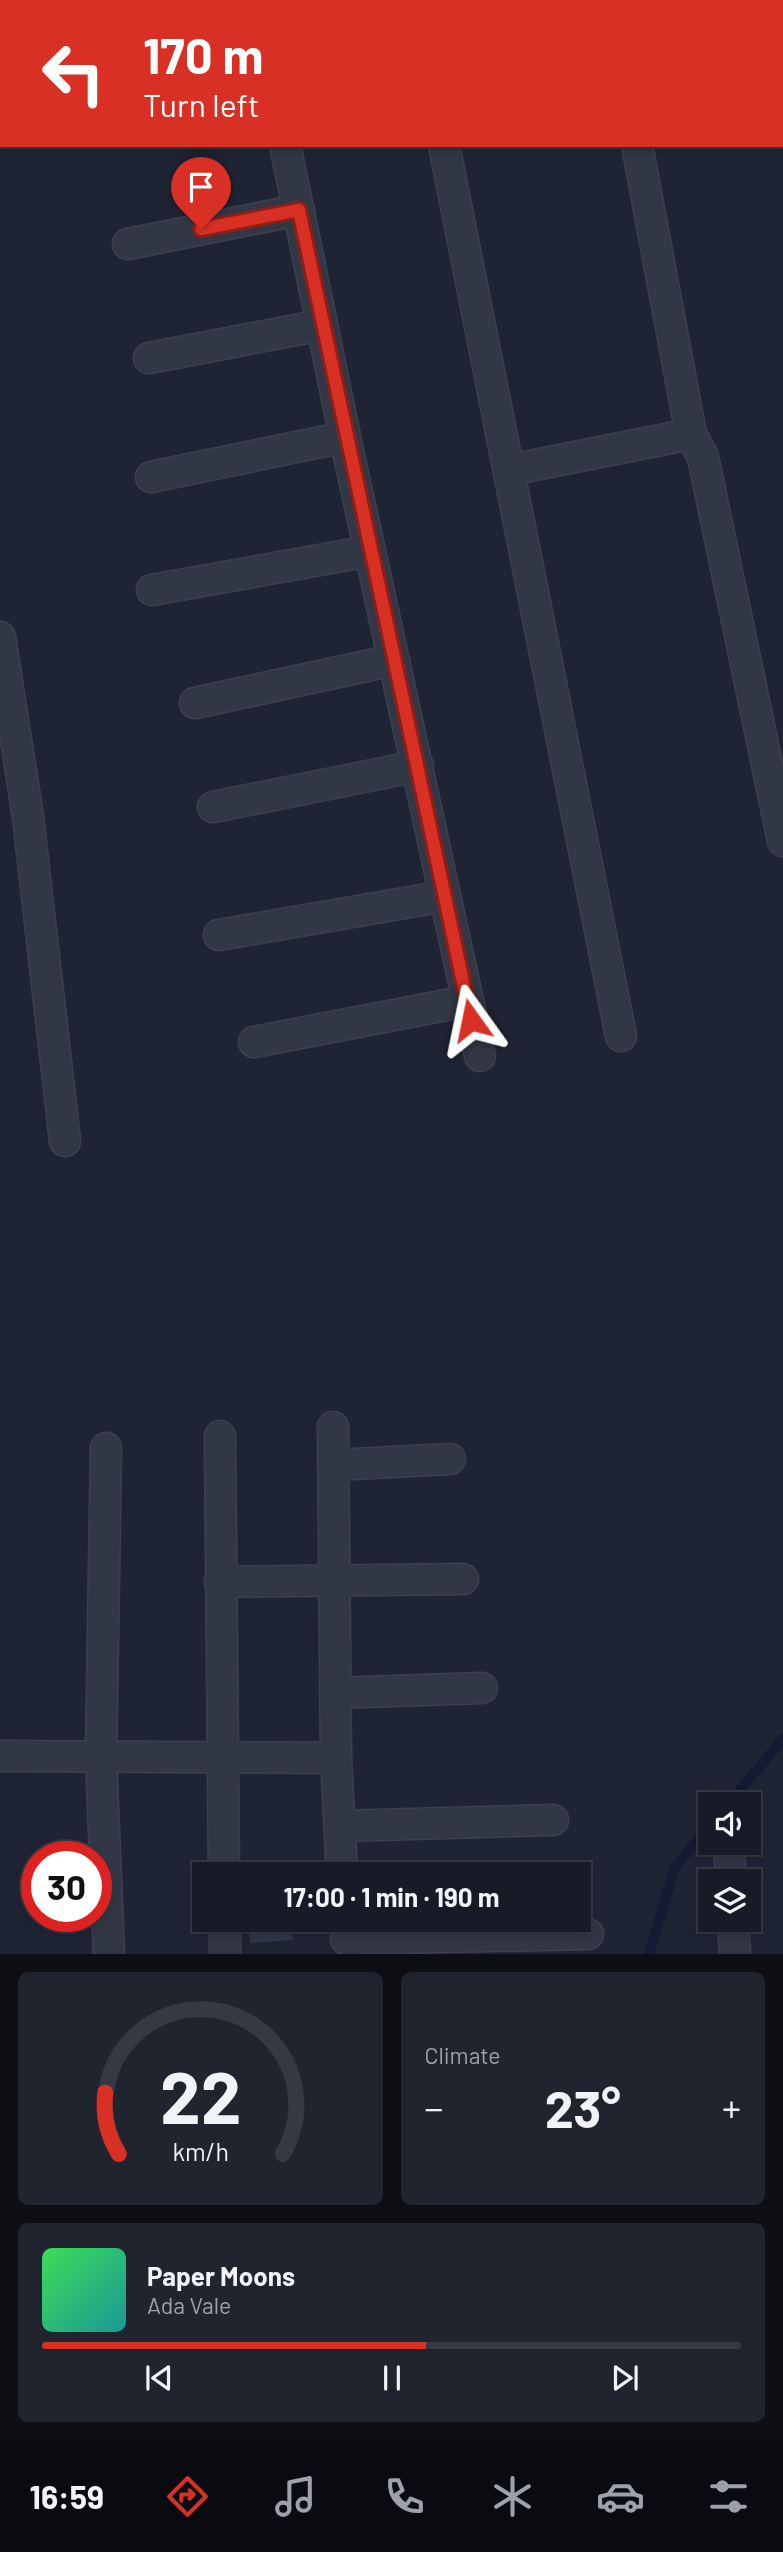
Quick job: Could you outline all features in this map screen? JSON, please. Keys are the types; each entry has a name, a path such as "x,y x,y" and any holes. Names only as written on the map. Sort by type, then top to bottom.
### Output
{"street":[{"path":"285,147 345,437 480,1056"},
{"path":"444,147 621,1036"},
{"path":"637,147 691,434 703,457 783,841"},
{"path":"128,244 299,210"},
{"path":"149,358 322,325"},
{"path":"509,470 691,434"},
{"path":"151,477 345,437"},
{"path":"152,590 370,551"},
{"path":"0,637 28,817 65,1141"},
{"path":"195,703 394,660"},
{"path":"212,807 418,766"},
{"path":"219,935 445,896"},
{"path":"254,1042 467,1001"},
{"path":"333,1427 336,1758 342,1862"},
{"path":"219,1436 223,1862"},
{"path":"106,1448 101,1757 109,1954"},
{"path":"334,1465 450,1459"},
{"path":"220,1582 463,1579"},
{"path":"335,1693 482,1688"},
{"path":"0,1756 336,1758"},
{"path":"340,1826 553,1820"},
{"path":"225,1932 225,1954"},
{"path":"734,1932 735,1954"},
{"path":"346,1937 588,1934"}],"building":[{"path":"249,1932 292,1932 293,1940 250,1943"}],"waterway":[{"path":"738,1792 783,1739"},
{"path":"649,1954 675,1867 698,1839"}],"route":[{"path":"201,229 299,210 345,437 471,1020"}]}
